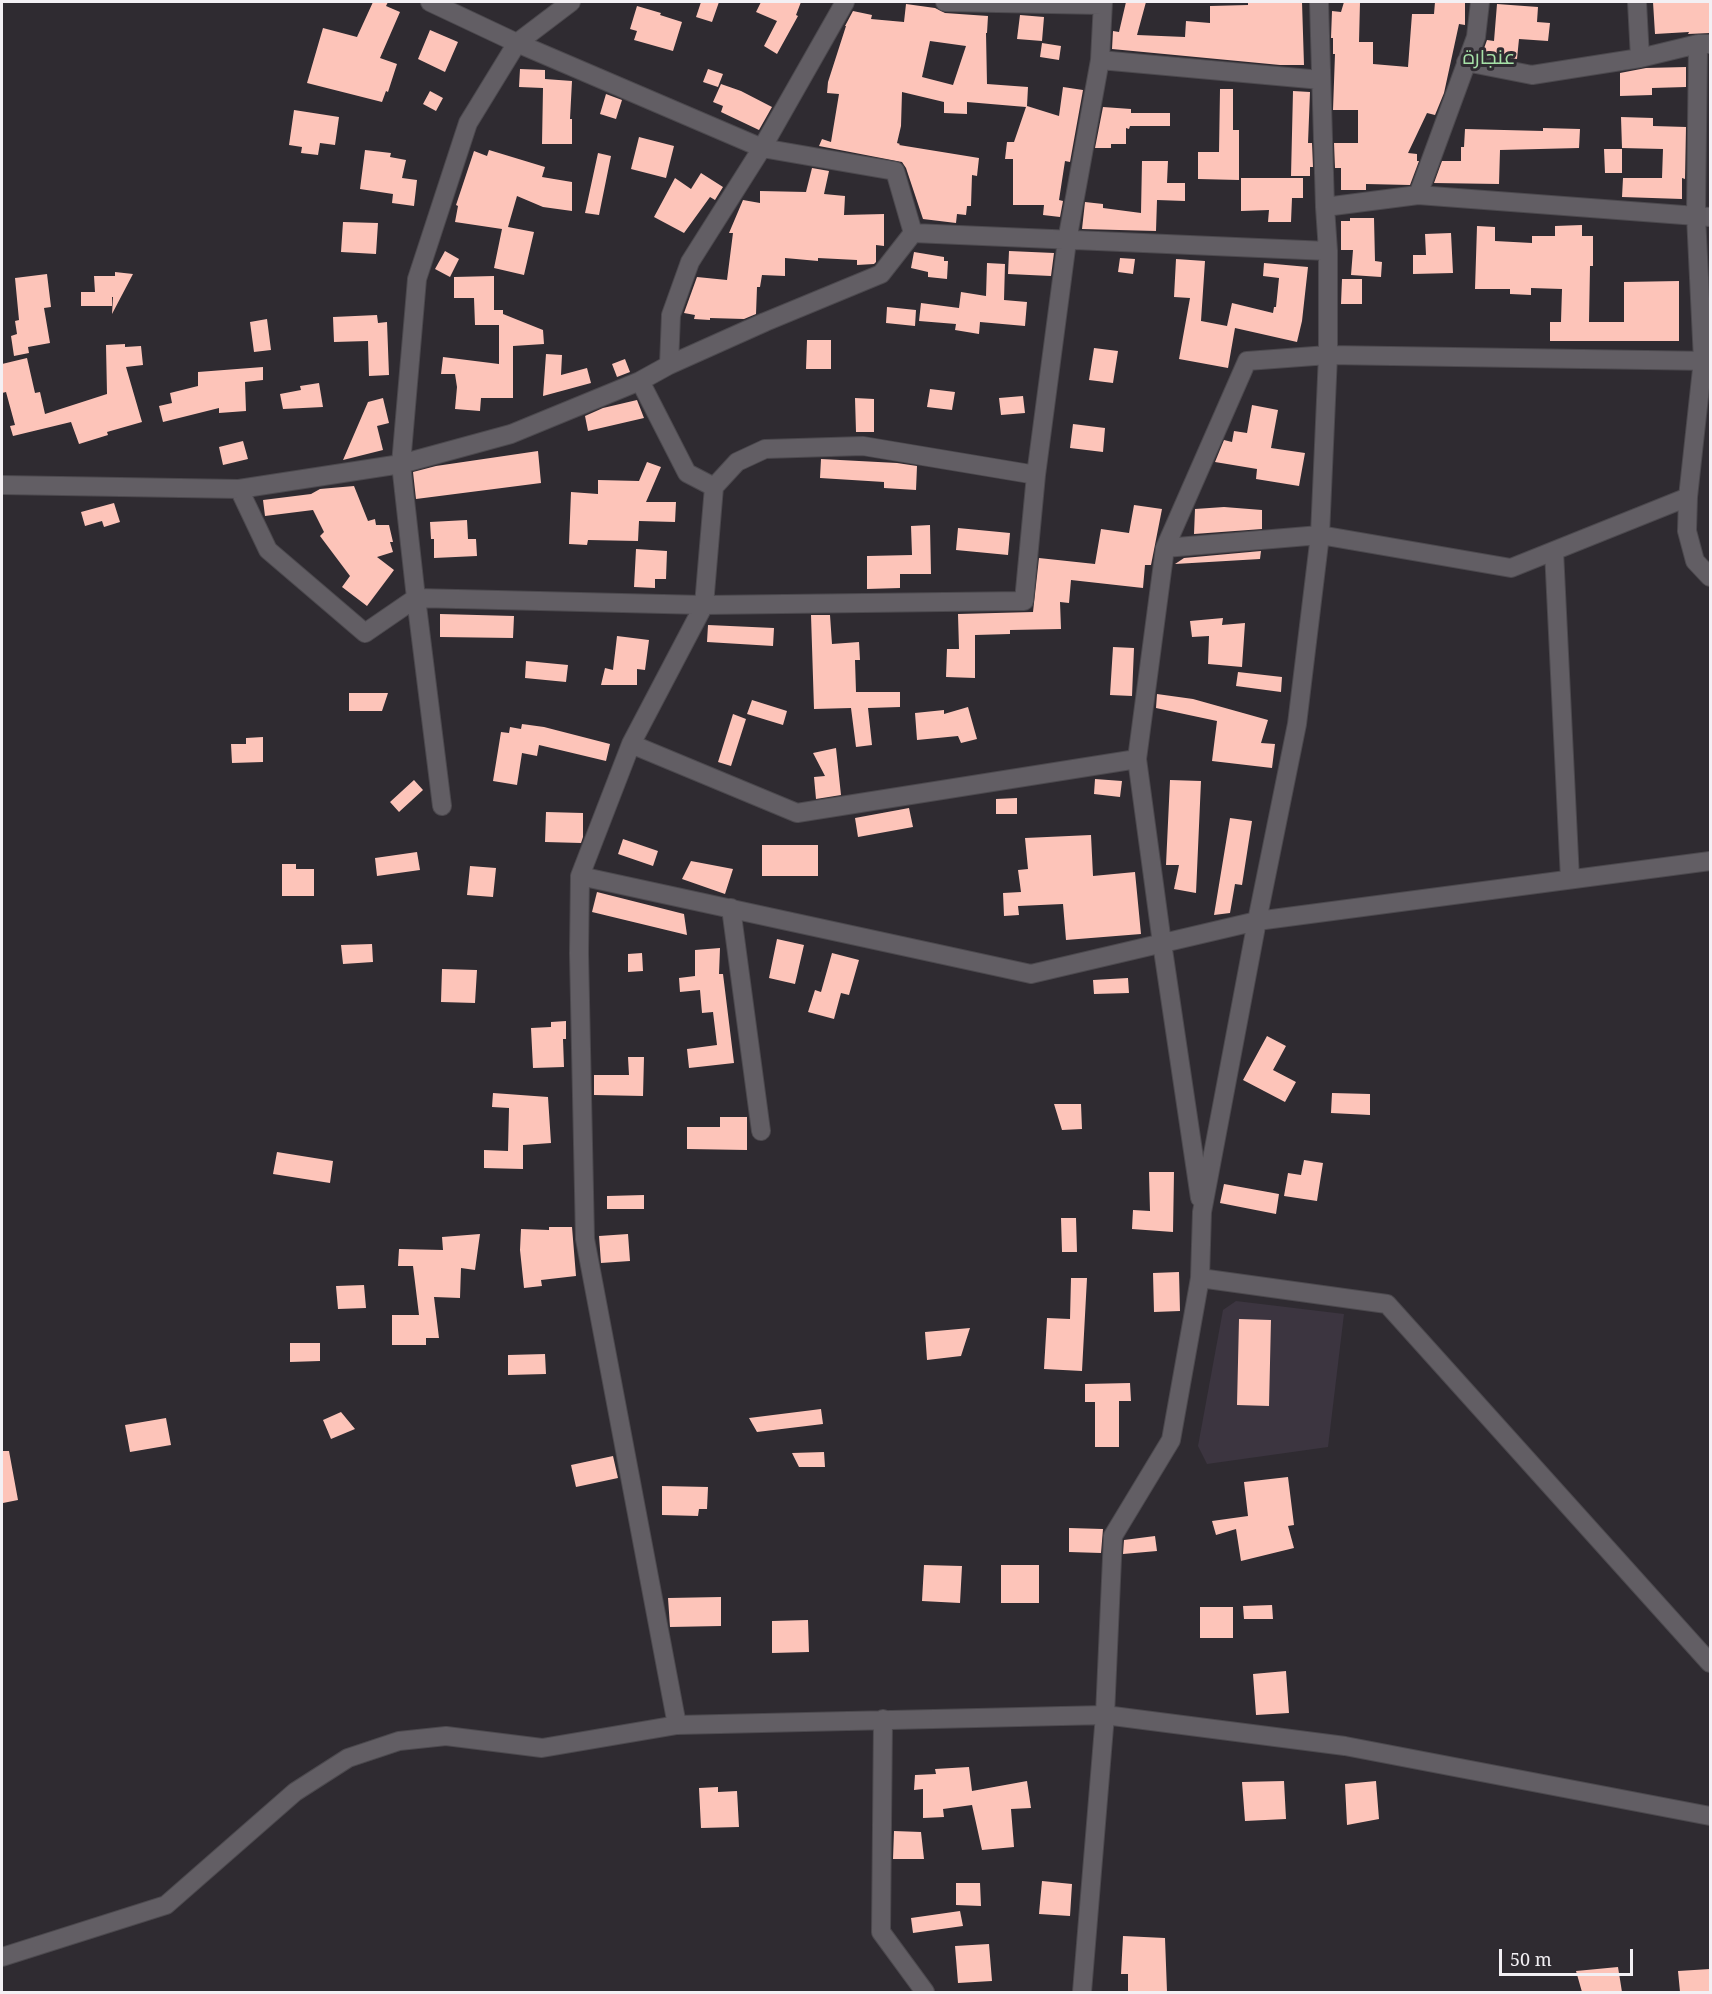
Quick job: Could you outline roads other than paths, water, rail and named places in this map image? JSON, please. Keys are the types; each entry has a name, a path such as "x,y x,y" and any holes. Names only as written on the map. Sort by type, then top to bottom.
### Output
{"street":[{"path":"430,2 518,43 762,148 895,171 913,233"},
{"path":"442,806 401,464 417,279 468,123 518,43 571,2"},
{"path":"669,365 671,315 690,262 762,148 845,2"},
{"path":"239,489 268,550 365,633 416,598 704,605 1024,601 1036,476 1067,241 1100,60 1103,3 945,2"},
{"path":"1082,1992 1105,1715 1113,1536 1172,1440 1200,1278 1202,1212 1297,724 1320,535 1328,355 1328,251 1319,2"},
{"path":"1418,195 1476,37 1480,2"},
{"path":"1637,2 1640,58"},
{"path":"1466,62 1532,75 1640,58 1704,44 1703,216 1706,361 1688,497 1687,531 1695,561 1710,577"},
{"path":"1100,60 1321,80"},
{"path":"1325,207 1418,195 1703,216"},
{"path":"913,233 1328,251"},
{"path":"2,484 239,489 401,464 511,434 640,381 669,365 881,274 913,233"},
{"path":"1202,1212 1137,759 1165,548 1247,361 1328,355 1706,361"},
{"path":"640,381 687,473 714,487"},
{"path":"677,1725 585,1239 579,953 580,876 631,744 704,605 714,487 737,462 765,449 863,446 1036,476"},
{"path":"1165,548 1320,535 1511,568 1688,497"},
{"path":"1554,550 1570,879"},
{"path":"631,744 796,813 1137,759"},
{"path":"580,876 1031,974 1257,921 1710,861"},
{"path":"731,908 761,1131"},
{"path":"1200,1278 1387,1305 1710,1663"},
{"path":"2,1957 166,1905 295,1792 348,1758 399,1740 446,1736 542,1748 677,1725 1105,1715 1345,1746 1710,1816"},
{"path":"884,1719 881,1932 925,1992"}],"district":[{"name":"عنجارة","path":"1489,58"}]}
